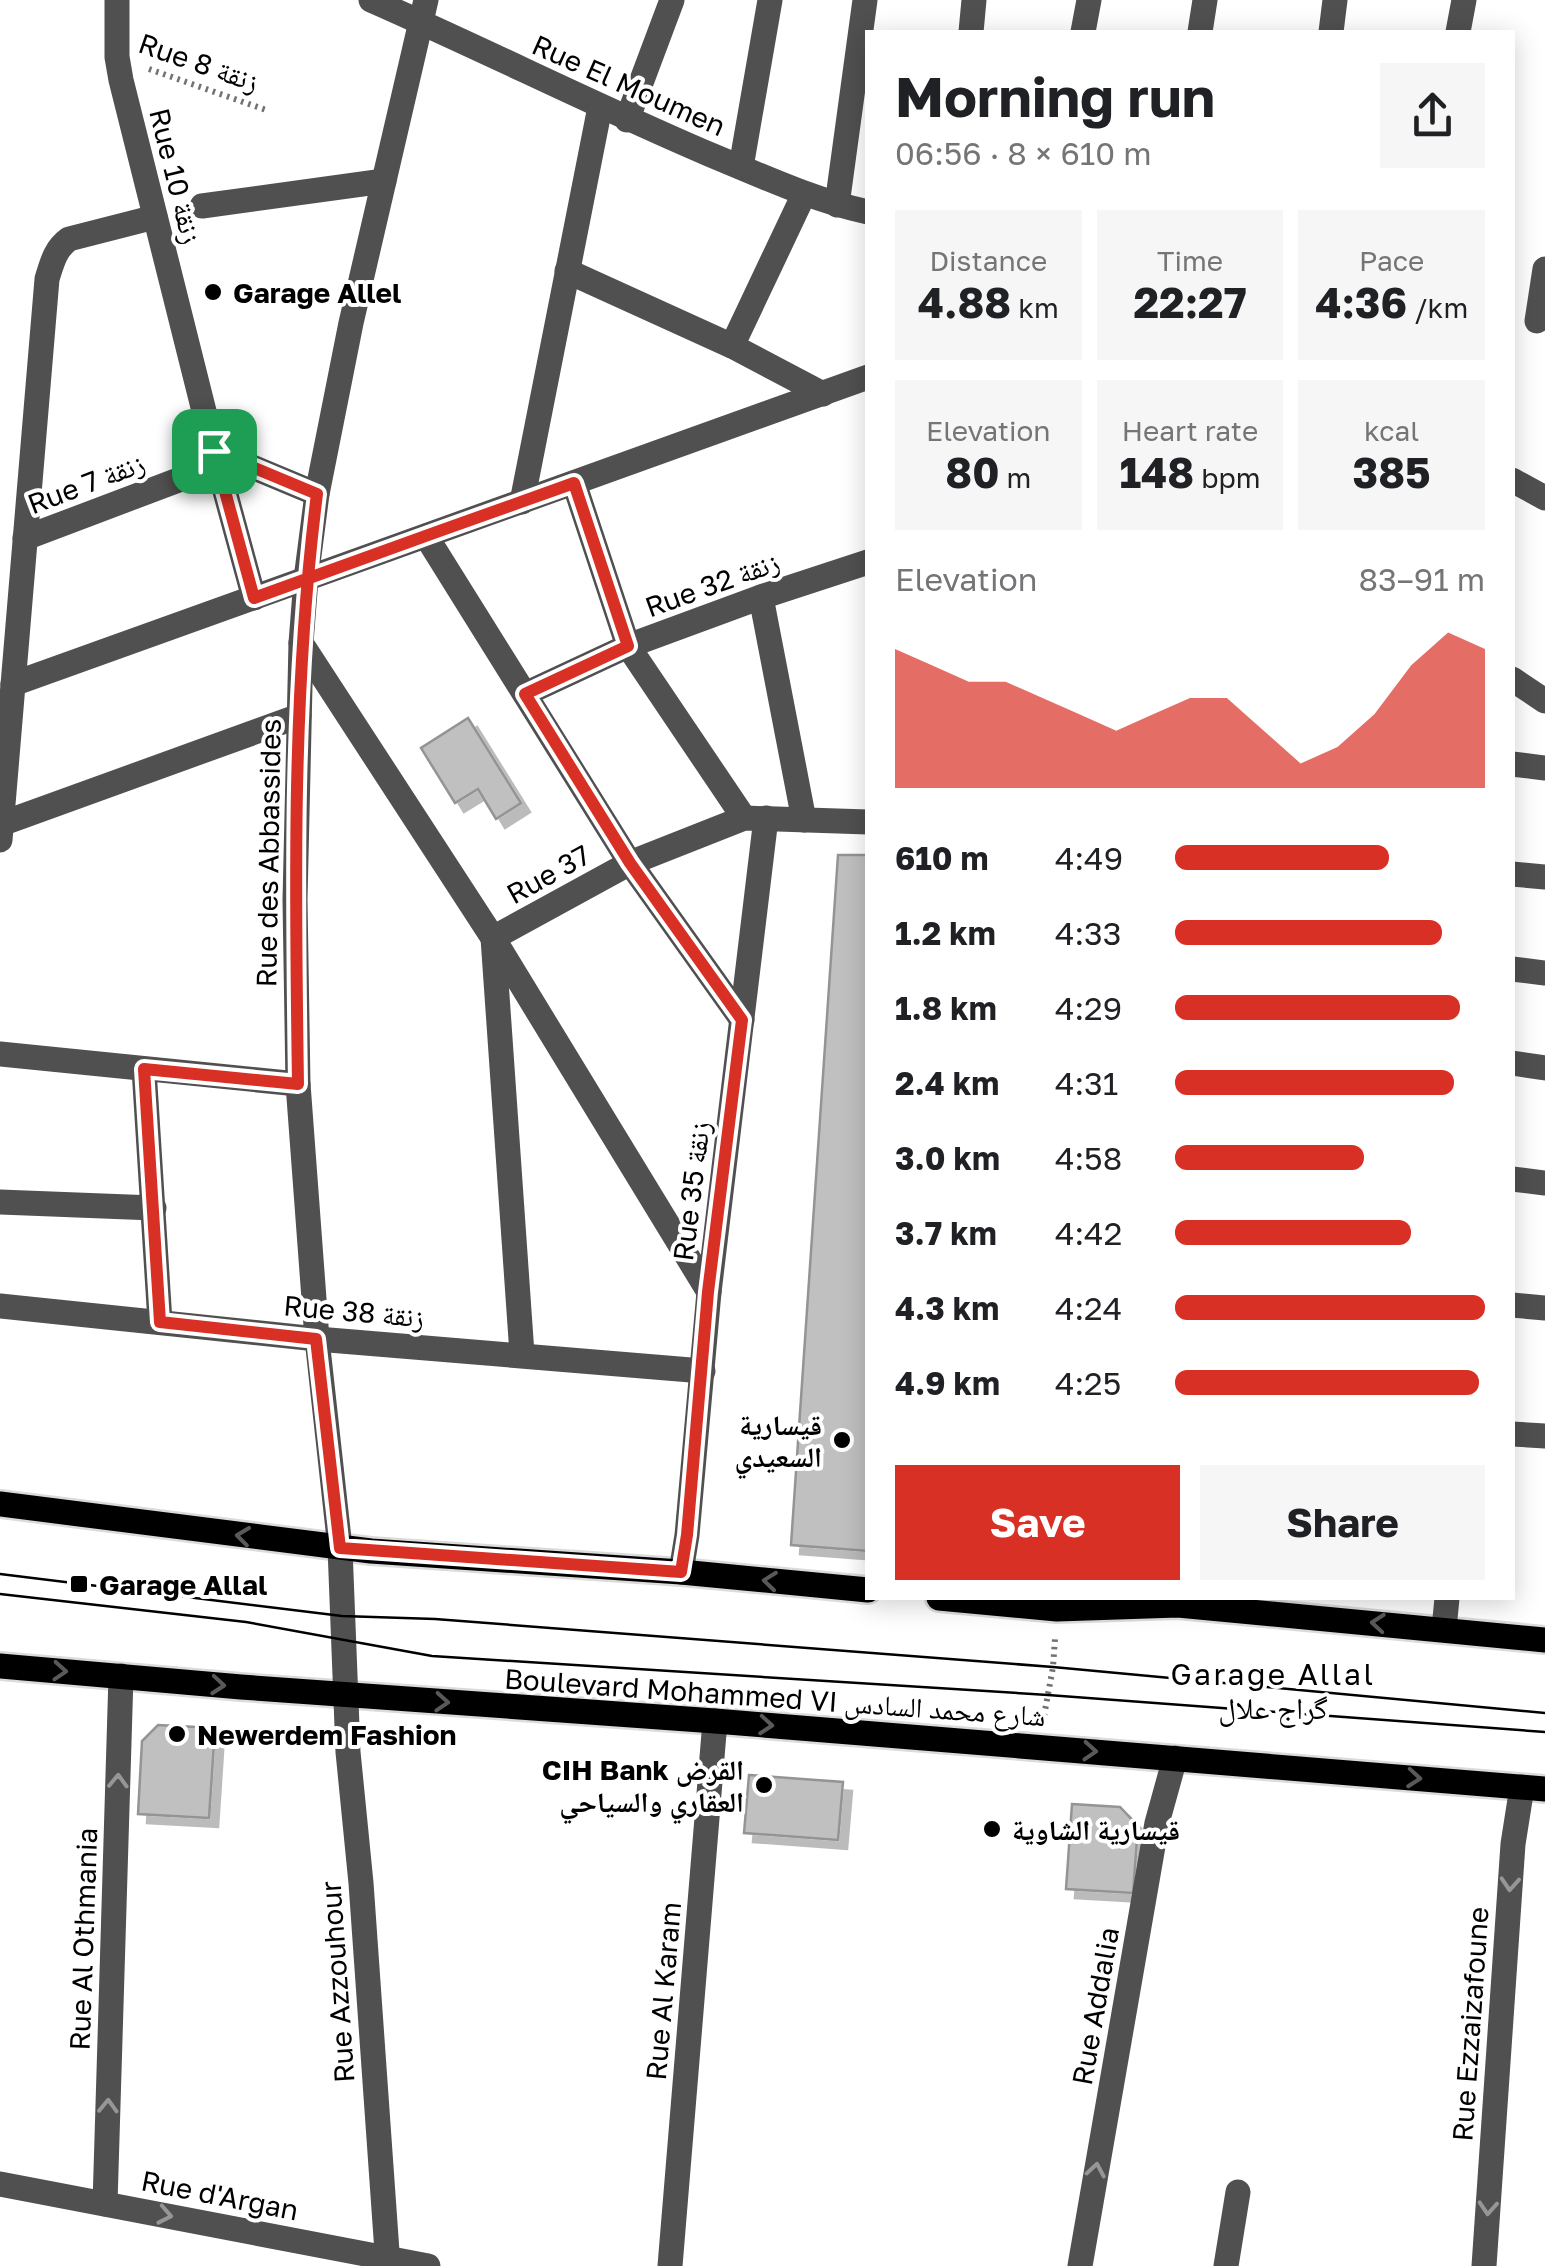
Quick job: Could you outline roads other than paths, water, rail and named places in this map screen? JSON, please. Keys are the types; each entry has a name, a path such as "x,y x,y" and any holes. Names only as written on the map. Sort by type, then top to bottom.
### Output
{"main road":[{"path":"0,1504 340,1548 681,1572 865,1590"},
{"path":"961,1600 1056,1609 1179,1601 1545,1640"},
{"name":"Boulevard Mohammed VI شارع محمد السادس","path":"0,1666 1534,1788"}],"street":[{"name":"Rue 10 زنقة","path":"117,0 117,57 254,598"},
{"name":"Rue El Moumen","path":"371,0 424,11 627,120 804,194 865,211"},
{"path":"627,120 672,0"},
{"path":"741,167 770,0"},
{"path":"837,205 865,0"},
{"path":"971,30 974,0"},
{"path":"1084,30 1088,0"},
{"path":"1200,30 1205,0"},
{"path":"1331,30 1335,0"},
{"path":"1458,30 1464,0"},
{"name":"Rue des Abbassides","path":"345,1694 340,1548 316,1339 298,1084 295,900 301,643 317,494 351,323 424,11"},
{"path":"522,502 600,107"},
{"path":"202,206 384,181"},
{"path":"732,346 804,194"},
{"path":"156,217 69,239 53,258 44,296 1,832 299,716"},
{"path":"1532,320 1545,268"},
{"path":"567,272 732,346 823,394"},
{"path":"13,684 865,379"},
{"path":"214,451 317,494"},
{"name":"Rue 7 زنقة","path":"26,538 197,473 214,451"},
{"path":"1515,482 1545,498"},
{"path":"574,483 628,646 755,818 865,822"},
{"path":"426,536 630,863 742,1020"},
{"name":"Rue 32 زنقة","path":"525,694 628,646 865,563"},
{"path":"760,597 804,820"},
{"path":"301,643 493,938 708,1292"},
{"path":"1515,680 1545,701"},
{"path":"1515,764 1545,768"},
{"name":"Rue 37","path":"493,938 630,863 755,818"},
{"name":"Rue 35 زنقة","path":"681,1572 708,1292 742,1020 755,818"},
{"path":"1515,874 1545,877"},
{"path":"493,938 522,1354"},
{"path":"1515,970 1545,973"},
{"path":"0,1054 298,1084"},
{"path":"1515,1063 1545,1068"},
{"path":"144,1069 160,1322"},
{"path":"1515,1180 1545,1183"},
{"path":"0,1202 154,1208"},
{"path":"1515,1305 1545,1308"},
{"name":"Rue 38 زنقة","path":"0,1306 316,1339 702,1371"},
{"path":"1515,1434 1545,1436"},
{"path":"1444,1629 1447,1600"},
{"name":"Rue Al Othmania","path":"105,2204 121,1676"},
{"name":"Rue Azzouhour","path":"345,1694 388,2262"},
{"name":"Rue Al Karam","path":"670,2266 715,1721"},
{"name":"Rue Addalia","path":"1080,2266 1158,1823 1176,1758"},
{"name":"Rue Ezzaizafoune","path":"1484,2266 1513,1844 1534,1788"},
{"name":"Rue d'Argan","path":"0,2184 388,2262 428,2266"},
{"path":"1226,2266 1238,2192"}],"tram line":[{"path":"0,1574 342,1616 435,1619 1053,1667 1545,1713"},
{"path":"0,1594 246,1622 432,1656 1048,1695 1545,1732"}],"place":[{"name":"Garage Allel","path":"213,292"},
{"name":"قيسارية السعيدي","path":"842,1440"},
{"name":"Garage Allal","path":"79,1584"},
{"name":"Newerdem Fashion","path":"177,1734"},
{"name":"CIH Bank القرض العقاري والسياحي","path":"764,1785"},
{"name":"قيسارية الشاوية","path":"992,1829"}],"district":[{"name":"Garage Allal گراج علال","path":"1273,1691"}]}
